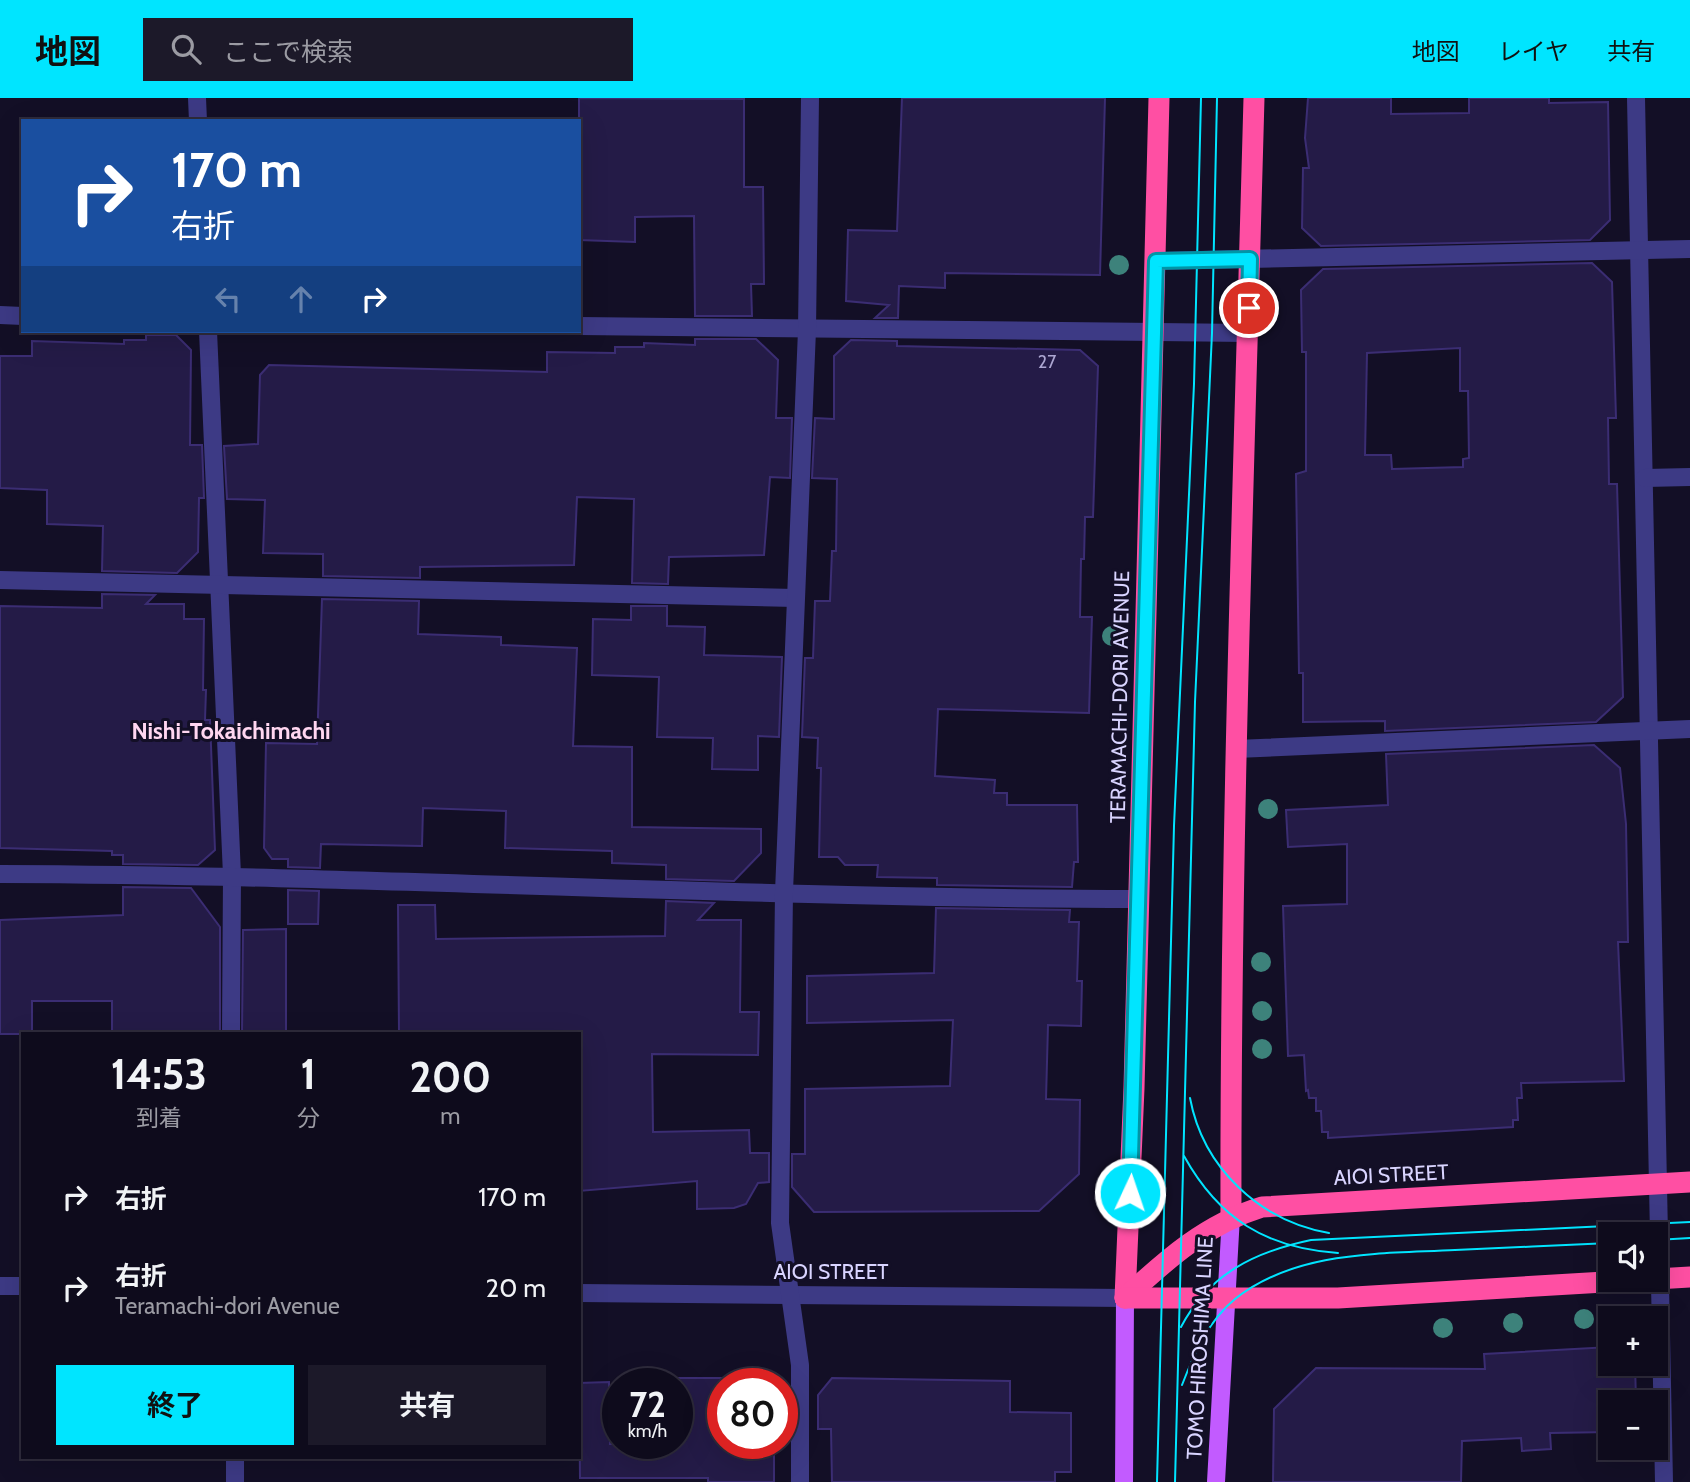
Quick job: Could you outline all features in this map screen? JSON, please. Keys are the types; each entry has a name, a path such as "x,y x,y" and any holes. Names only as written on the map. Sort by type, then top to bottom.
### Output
{"highway":[{"name":"TERAMACHI-DORI AVENUE","path":"1125,1298 1139,899 1159,98"},
{"path":"1231,1216 1230,1090 1236,749 1254,98"},
{"name":"AIOI STREET","path":"1125,1298 1181,1247 1231,1216 1262,1207 1690,1182"},
{"name":"AIOI STREET","path":"1668,1278 1690,1277"},
{"name":"AIOI STREET","path":"1125,1298 1338,1298 1598,1283"}],"main road":[{"name":"TOMO HIROSHIMA LINE","path":"1216,1482 1231,1216"},
{"path":"1124,1482 1125,1298"}],"street":[{"path":"197,98 198,119"},
{"path":"800,1482 800,1365 780,1223 784,892 807,330 810,98"},
{"path":"1636,98 1651,731 1659,1222"},
{"path":"1156,261 1690,249"},
{"path":"0,315 21,316"},
{"path":"581,326 1249,333"},
{"path":"208,333 232,875 231,1032"},
{"path":"1645,478 1690,477"},
{"path":"0,580 795,598"},
{"path":"1236,749 1690,729"},
{"path":"0,874 232,875 784,892 1139,899"},
{"path":"0,1286 21,1286"},
{"path":"1657,1292 1664,1482"},
{"name":"AIOI STREET","path":"581,1293 1125,1298"},
{"path":"235,1459 236,1482"}],"building":[{"path":"579,98 744,99 744,187 763,187 764,284 751,284 752,316 695,316 694,216 635,217 635,242 581,240"},
{"path":"902,98 1105,98 1100,275 945,273 945,288 899,286 898,318 875,318 889,305 846,301 848,230 897,231"},
{"path":"1308,98 1391,98 1391,114 1469,113 1469,98 1549,98 1549,103 1608,102 1610,220 1590,240 1321,246 1302,228 1303,168 1309,168 1305,138"},
{"path":"1592,263 1612,282 1616,418 1608,418 1609,484 1617,484 1623,697 1596,722 1385,731 1385,721 1303,722 1303,673 1299,673 1296,474 1306,471 1306,352 1302,352 1301,290 1323,269","holes":["1460,348 1460,391 1468,391 1469,458 1463,459 1463,467 1392,469 1391,455 1365,455 1367,353"]},
{"path":"146,335 176,335 191,350 190,445 202,445 204,498 199,498 198,552 177,573 102,571 103,526 47,524 47,490 0,488 0,356 32,356 32,341 124,344 124,340 146,340"},
{"path":"695,339 756,339 778,360 776,418 792,418 790,478 770,477 764,555 669,557 668,584 632,583 634,499 577,497 574,565 420,567 420,578 323,576 323,554 263,553 265,500 227,499 224,446 258,444 260,375 269,365 547,372 547,352 615,353 615,347 644,347 644,343 695,345"},
{"path":"851,340 897,341 897,346 1080,350 1098,366 1093,517 1085,517 1084,559 1081,559 1080,617 1092,617 1089,713 938,709 935,776 995,780 994,793 1007,793 1007,805 1077,805 1078,862 1074,862 1072,887 937,885 937,878 877,877 878,865 845,865 838,857 819,857 821,768 817,768 818,738 802,737 805,658 813,658 815,601 830,601 832,551 836,551 837,479 812,478 815,418 834,419 834,356"},
{"path":"102,594 155,595 146,604 184,604 184,619 204,619 203,690 206,690 205,720 210,720 215,850 198,865 123,864 123,855 112,855 112,851 0,848 0,606 102,608"},
{"path":"322,599 419,601 418,634 501,637 501,645 577,648 573,746 632,747 632,827 761,829 761,853 734,881 666,879 666,865 612,863 612,851 505,848 506,811 423,808 422,846 321,844 320,868 288,867 288,859 272,859 264,848 266,743 317,744"},
{"path":"631,606 667,606 667,626 705,627 704,655 782,657 779,737 758,736 758,770 712,769 713,738 657,737 659,677 592,675 593,619 631,620"},
{"path":"1594,745 1620,768 1626,824 1628,942 1618,942 1624,1081 1521,1083 1522,1098 1517,1098 1518,1120 1513,1120 1513,1127 1328,1138 1328,1132 1322,1132 1321,1111 1316,1111 1316,1098 1309,1098 1308,1090 1306,1091 1304,1055 1288,1056 1283,906 1347,904 1347,844 1288,847 1286,810 1388,805 1386,754"},
{"path":"123,887 191,888 220,927 220,1032 112,1032 112,1001 32,1001 32,1032 0,1034 0,920 123,915"},
{"path":"288,890 319,891 318,924 288,924"},
{"path":"666,901 714,903 698,920 741,920 740,1012 759,1012 758,1055 652,1054 653,1132 749,1130 750,1153 769,1153 769,1182 758,1183 746,1204 734,1208 697,1209 697,1181 581,1191 581,1032 399,1032 398,905 435,905 436,939 665,936"},
{"path":"936,908 1070,910 1069,922 1079,922 1077,981 1082,981 1081,1026 1048,1025 1046,1099 1080,1100 1079,1174 1039,1211 814,1212 792,1187 792,1154 805,1154 805,1089 950,1086 953,1020 807,1023 807,976 934,973"},
{"path":"286,929 286,1032 242,1032 243,930"},
{"path":"1598,1348 1598,1376 1635,1376 1636,1390 1598,1390 1598,1432 1550,1433 1551,1449 1522,1451 1521,1438 1462,1441 1461,1482 1273,1482 1274,1409 1316,1368 1485,1369 1484,1354"},
{"path":"693,1378 707,1378 707,1459 774,1459 774,1482 708,1482 708,1478 580,1478 581,1383 602,1382 602,1459 693,1459"},
{"path":"832,1378 1010,1381 1010,1412 1071,1413 1071,1472 1055,1472 1055,1482 832,1482 831,1429 818,1429 818,1395"}],"tram line":[{"path":"1157,1482 1174,826 1194,384 1201,98"},
{"path":"1175,1482 1195,702 1212,333 1217,98"},
{"path":"1190,1098 1208,1147 1238,1187 1280,1217 1329,1233"},
{"path":"1184,1156 1213,1197 1247,1226 1288,1245 1338,1253"},
{"path":"1181,1327 1205,1293 1235,1268 1271,1251 1311,1240 1690,1222"},
{"path":"1668,1239 1690,1238"},
{"path":"1182,1385 1203,1339 1225,1308 1259,1283 1285,1271 1312,1263 1369,1254 1598,1244"}],"district":[{"name":"Nishi-Tokaichimachi","path":"231,731"}],"route":[{"path":"1130,1193 1156,261 1250,259 1249,308"}]}
